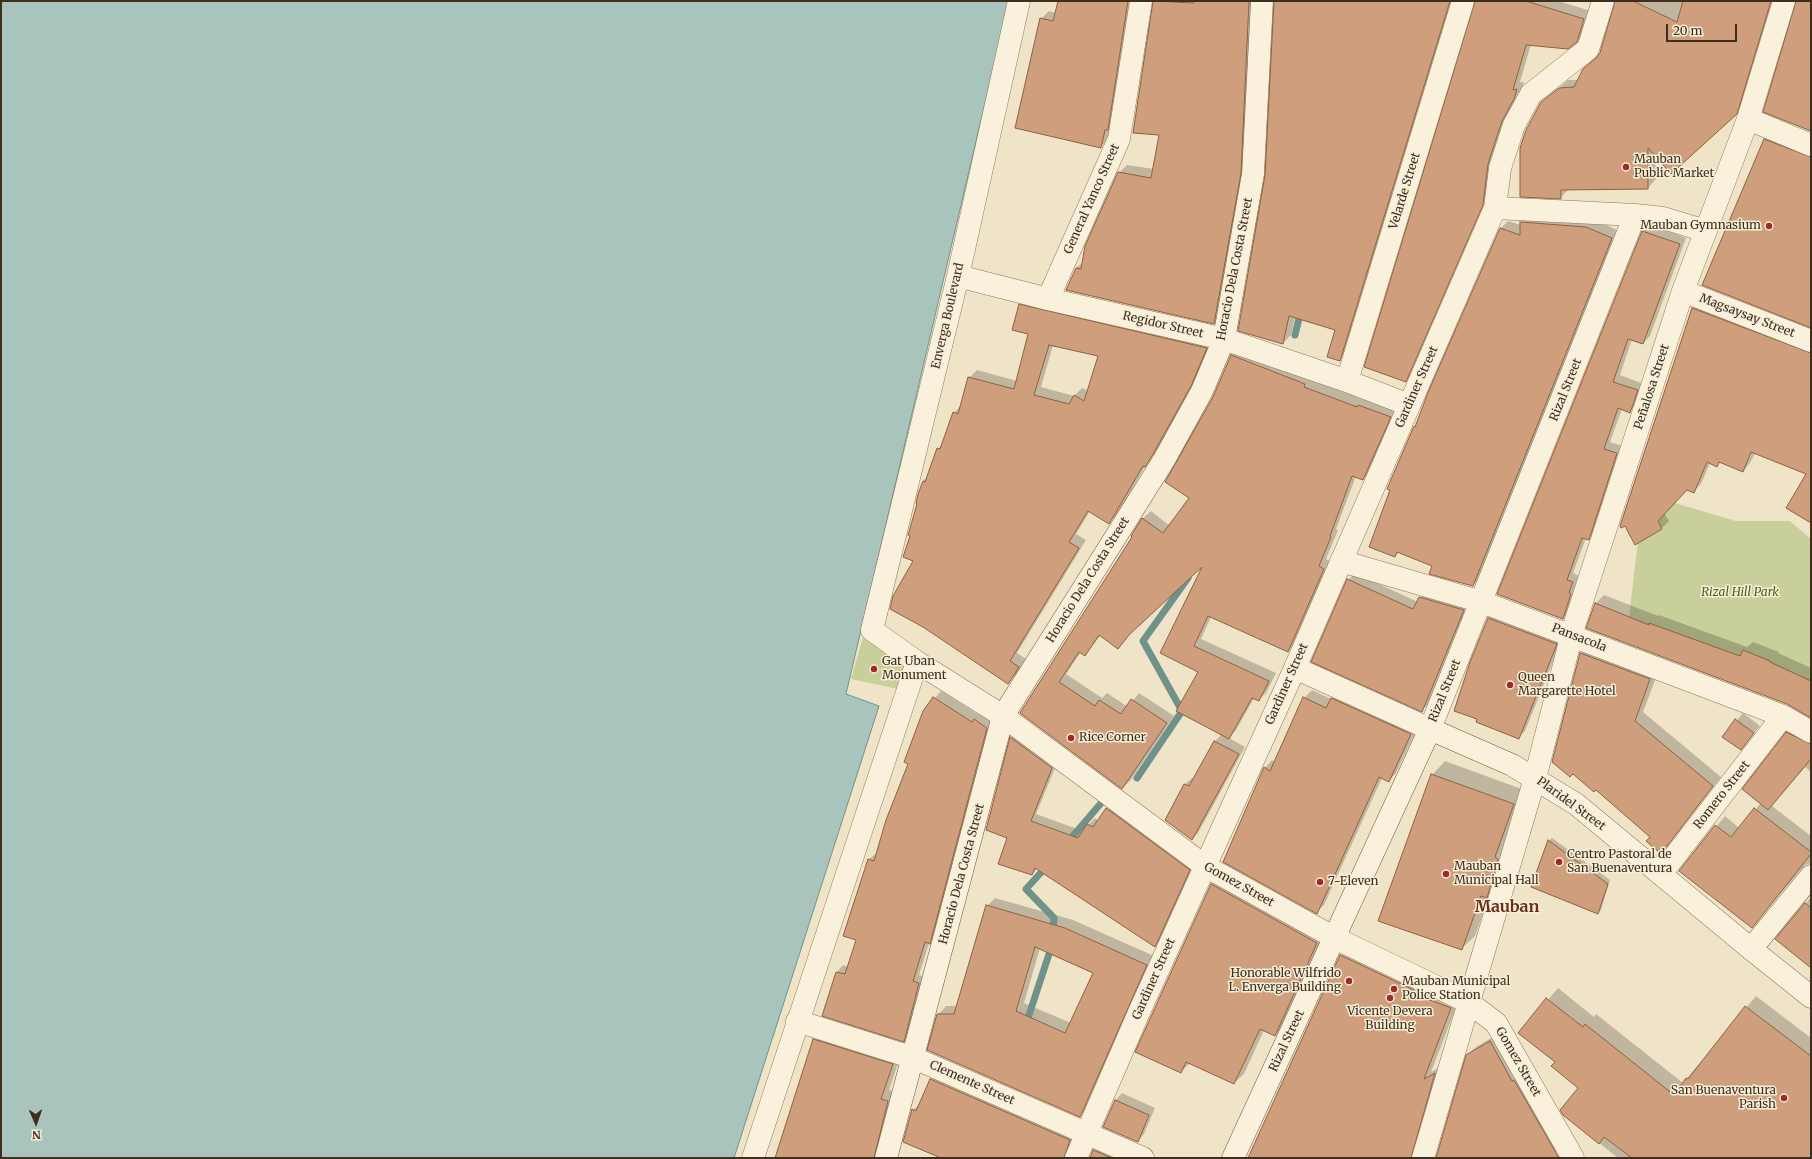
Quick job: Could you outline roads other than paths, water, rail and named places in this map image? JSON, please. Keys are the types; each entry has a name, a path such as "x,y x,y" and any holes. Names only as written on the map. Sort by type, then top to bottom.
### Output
{"street":[{"name":"Enverga Boulevard","path":"872,630 958,276 1019,1"},
{"name":"General Yanco Street","path":"1048,300 1119,139 1140,1"},
{"name":"Horacio Dela Costa Street","path":"886,1158 914,1058 1003,716 1164,460 1202,391 1224,339 1253,174 1262,1"},
{"name":"Velarde Street","path":"1347,381 1463,1"},
{"name":"Gardiner Street","path":"1076,1158 1205,866 1295,668 1495,208 1500,168 1514,125 1531,94 1588,49 1596,29 1603,1"},
{"name":"Peñalosa Street","path":"1423,1158 1535,778 1572,636 1684,291 1748,119 1784,1"},
{"path":"1748,119 1811,145"},
{"path":"1495,208 1635,215 1663,218 1706,231"},
{"name":"Rizal Street","path":"1233,1158 1336,938 1430,729 1482,602 1635,215"},
{"name":"Regidor Street","path":"958,276 1048,300 1224,339 1347,381 1409,405"},
{"name":"Magsaysay Street","path":"1684,291 1811,341"},
{"name":"Pansacola","path":"1341,561 1482,602 1783,716 1811,732"},
{"name":"Gomez Street","path":"872,630 917,662 1003,716 1205,866 1336,938 1468,1002 1496,1023 1573,1158"},
{"path":"753,1158 796,1021 887,756 917,662"},
{"name":"Plaridel Street","path":"1295,668 1512,765 1576,804 1811,997"},
{"name":"Romero Street","path":"1661,874 1783,716"},
{"path":"1751,949 1811,876"},
{"name":"Clemente Street","path":"796,1021 914,1058 1143,1158"}],"water":[{"path":"1,1 1009,1 846,694 879,706 734,1158 1,1158"}],"waterway":[{"path":"1295,335 1301,310"},
{"path":"1137,778 1182,711 1143,641 1188,578"},
{"path":"1067,843 1102,802"},
{"path":"1047,866 1026,889 1054,918 1053,933"},
{"path":"1026,1024 1052,945"}],"place":[{"name":"Mauban Public Market","path":"1626,167"},
{"name":"Mauban Gymnasium","path":"1769,226"},
{"name":"Gat Uban Monument","path":"874,669"},
{"name":"Queen Margarette Hotel","path":"1510,685"},
{"name":"Rice Corner","path":"1071,738"},
{"name":"Centro Pastoral de San Buenaventura","path":"1559,862"},
{"name":"Mauban Municipal Hall","path":"1446,874"},
{"name":"7-Eleven","path":"1320,882"},
{"name":"Honorable Wilfrido L. Enverga Building","path":"1349,981"},
{"name":"Mauban Municipal Police Station","path":"1394,989"},
{"name":"Vicente Devera Building","path":"1390,998"},
{"name":"San Buenaventura Parish","path":"1784,1098"}],"district":[{"name":"Mauban","path":"1507,907"}],"park label":[{"name":"Rizal Hill Park","path":"1740,593"}]}
